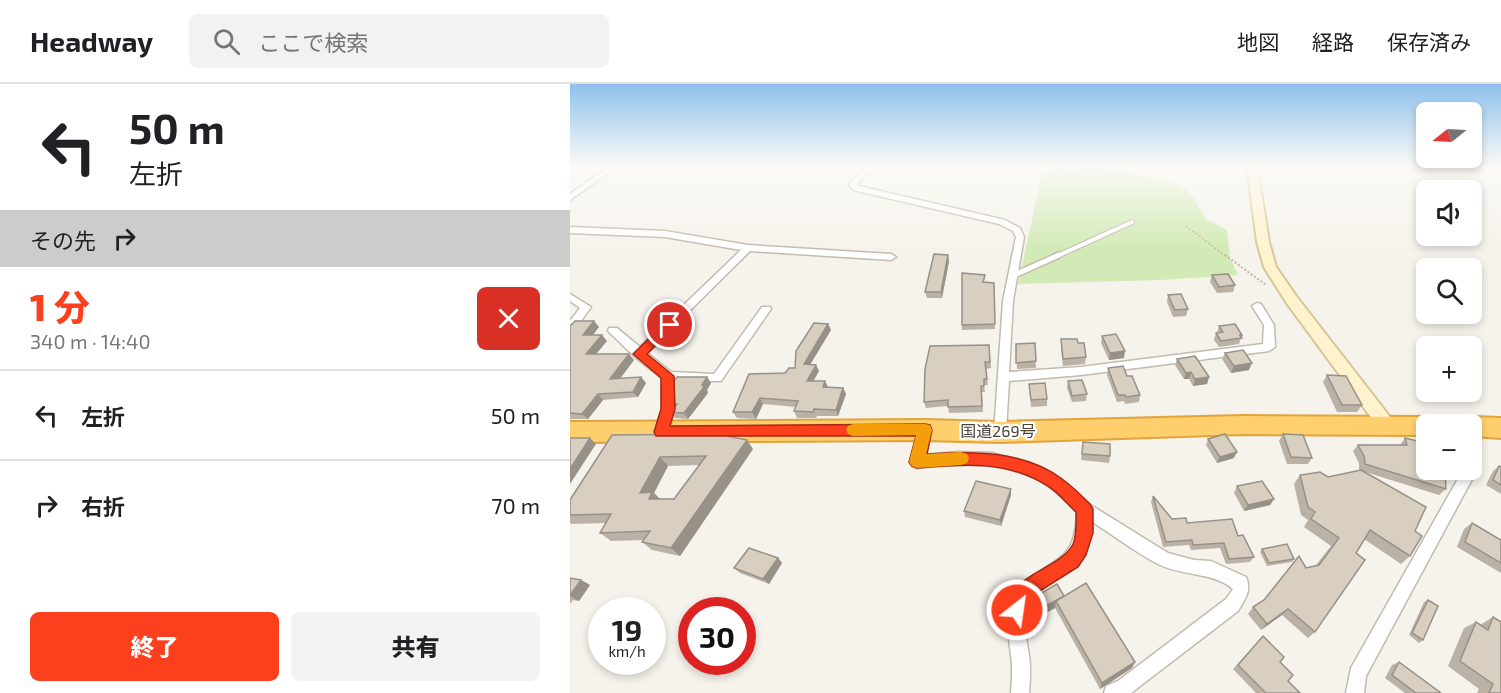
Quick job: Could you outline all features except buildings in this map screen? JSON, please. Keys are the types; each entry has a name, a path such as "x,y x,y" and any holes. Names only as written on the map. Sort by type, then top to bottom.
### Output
{"highway":[{"name":"国道269号","path":"570,432 611,436 661,432 925,430 1000,432 1243,425 1416,426"},
{"path":"1482,427 1501,428"}],"street":[{"path":"884,194 988,218 1017,230 1020,237 1008,301 1000,432"},
{"path":"1256,194 1263,242 1270,267 1291,299 1387,426"},
{"path":"570,230 665,234 748,248 891,257"},
{"path":"639,354 748,248"},
{"path":"570,297 586,307 570,328"},
{"path":"1004,377 1091,370 1269,347 1269,325 1257,306"},
{"path":"613,331 668,376 717,378 765,309"},
{"path":"661,432 668,409 668,376"},
{"path":"925,430 917,462 957,458 992,459 1032,470 1056,483 1084,509 1164,559 1194,568 1211,569 1240,583 1241,591 1232,605 1125,687 1113,693"},
{"path":"1355,693 1357,674 1464,480"},
{"path":"1020,693 1021,665 1015,622 1020,598 1032,586 1072,561 1080,549 1084,533 1084,509"}],"lane":[{"path":"1012,276 1132,222"}],"path":[{"path":"1186,226 1260,282 1291,299"}],"green space":[{"path":"1038,194 1190,194 1206,219 1227,230 1230,258 1238,275 1160,280 1018,284"}],"slow traffic":[{"path":"853,430 925,430 917,462 961,458"}],"route":[{"path":"670,325 639,354 668,376 668,409 661,432 925,430 917,462 957,458 992,459 1032,470 1056,483 1084,509 1084,533 1080,549 1072,561 1032,586 1020,598 1017,610"}]}
